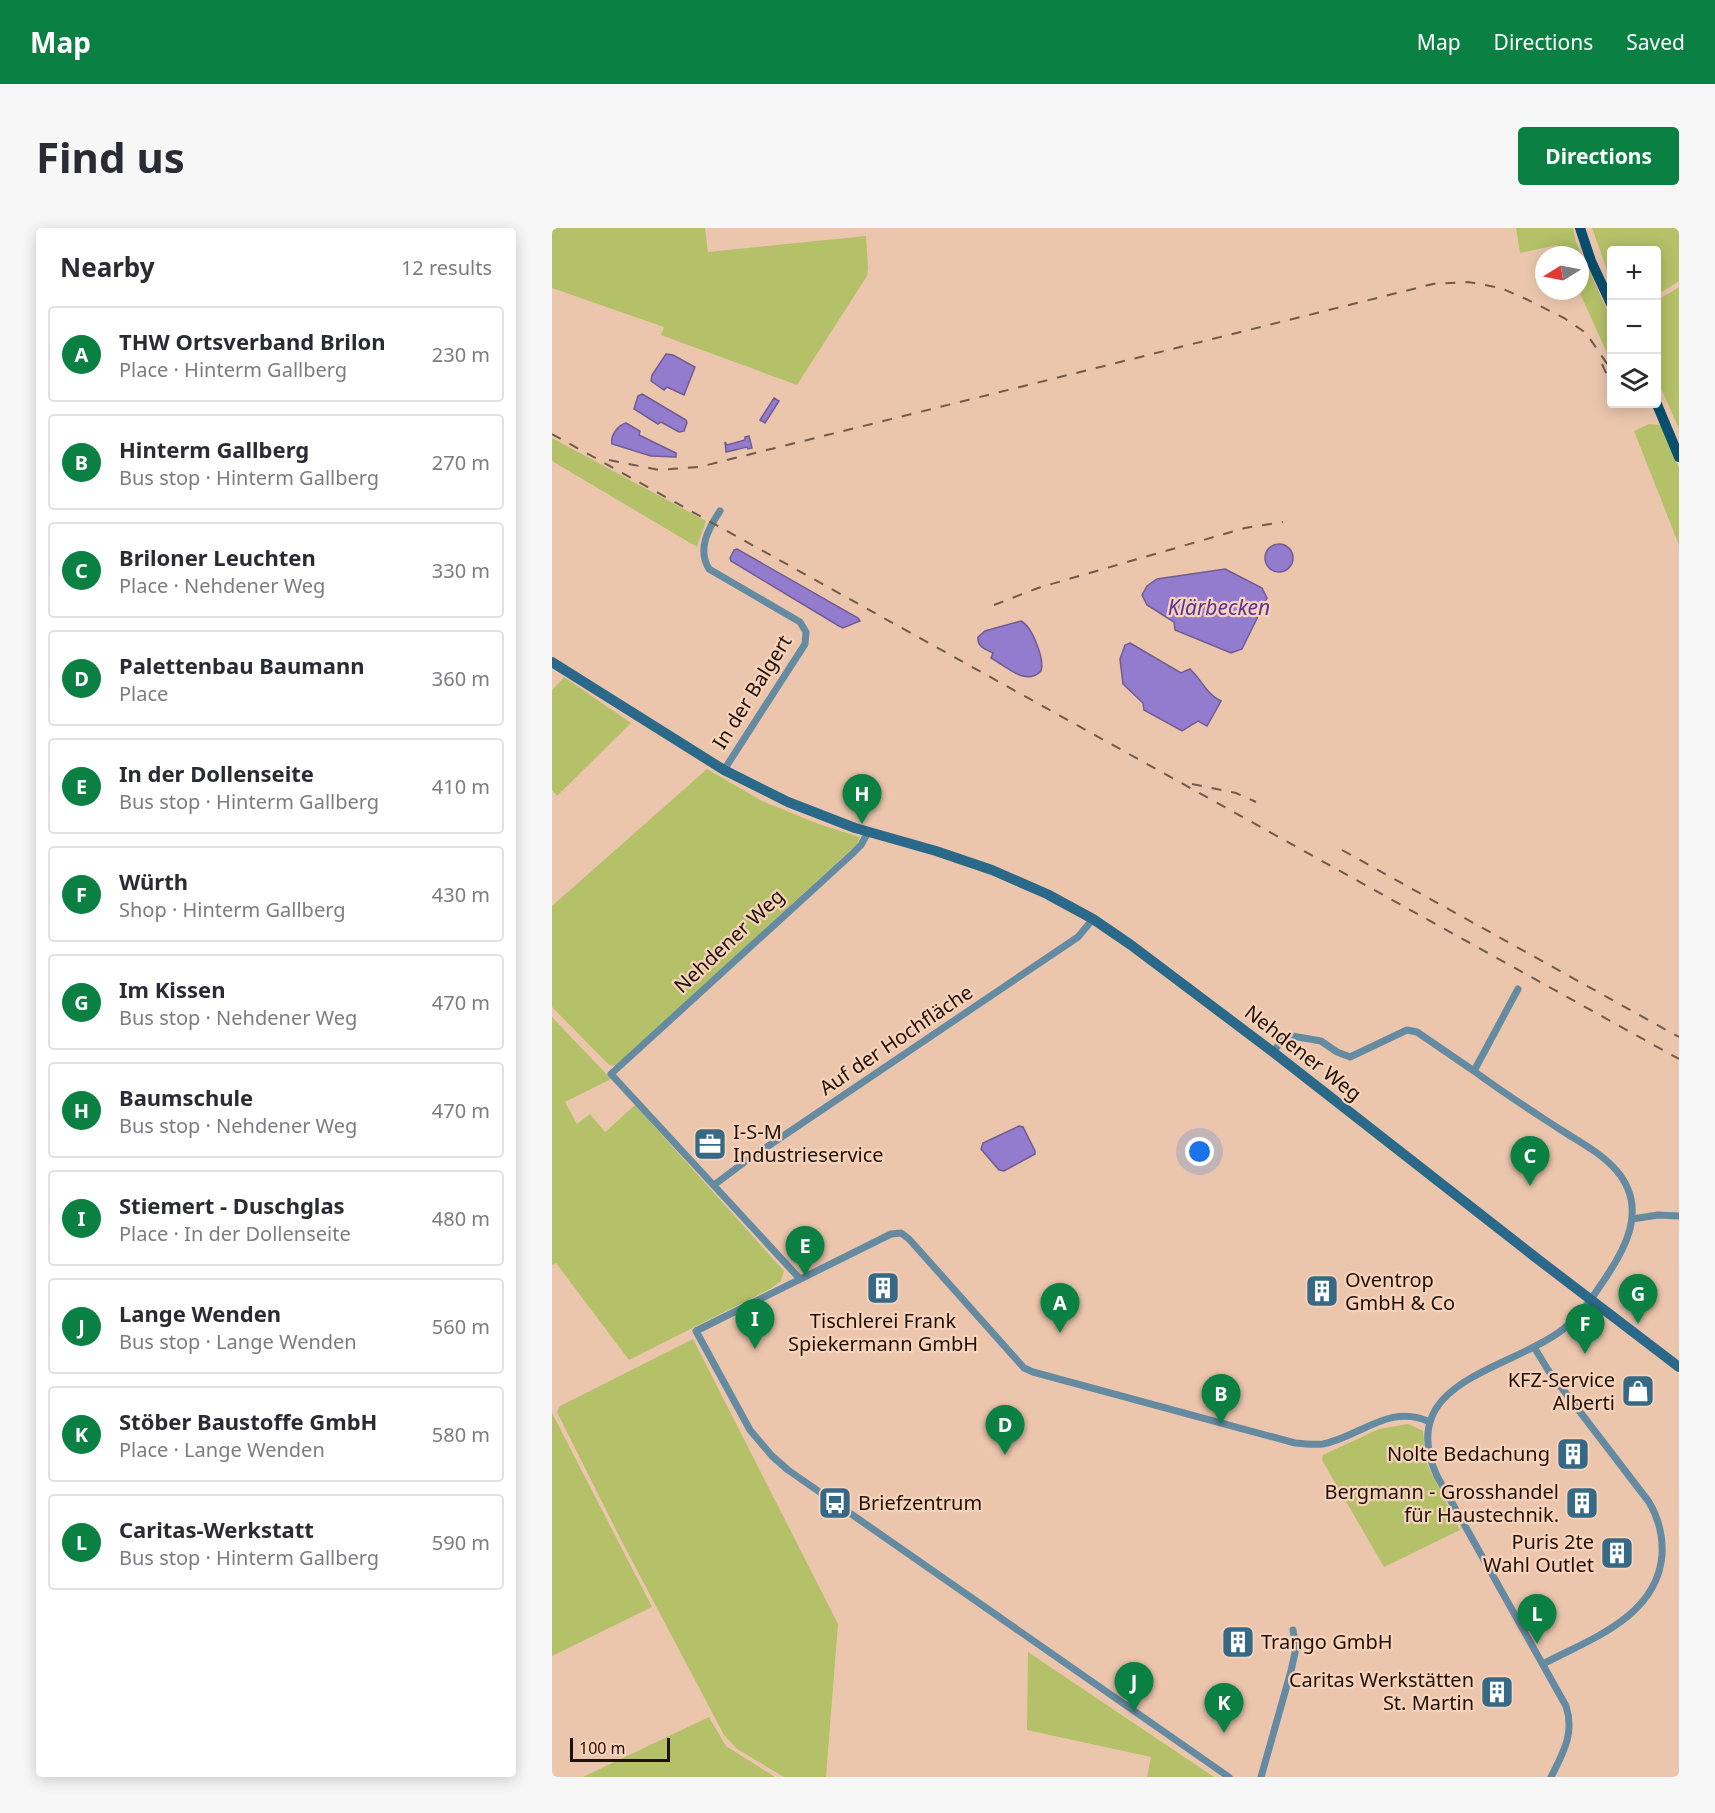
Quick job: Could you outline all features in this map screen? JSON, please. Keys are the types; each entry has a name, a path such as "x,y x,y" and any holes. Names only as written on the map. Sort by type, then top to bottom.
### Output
{"main road":[{"path":"1580,228 1591,261 1608,300"},
{"path":"1659,408 1679,457"}],"street":[{"name":"In der Balgert","path":"720,511 712,523 703,547 703,559 709,569 800,622 806,632 805,644 723,770"},
{"name":"Nehdener Weg","path":"552,662 723,770 805,809 868,832 993,870 1047,894 1093,919 1273,1052 1679,1367"},
{"name":"Nehdener Weg","path":"714,1185 611,1074 852,854 861,845 868,832"},
{"name":"Auf der Hochfläche","path":"714,1185 947,1024 1078,937 1093,919"},
{"path":"1474,1071 1518,989"},
{"path":"1273,1052 1284,1038 1292,1036 1321,1041 1337,1052 1350,1057 1407,1030 1417,1032 1596,1153 1616,1170 1626,1184 1632,1219 1629,1237 1620,1257 1591,1299 1563,1329 1534,1347 1458,1385 1439,1403 1430,1422 1428,1447 1433,1466 1565,1702 1570,1722 1569,1736 1551,1777"},
{"path":"714,1185 800,1279"},
{"path":"1632,1219 1658,1215 1679,1216"},
{"path":"1229,1777 788,1470 772,1456 750,1430 696,1331 891,1234 901,1233 909,1239 1024,1368 1033,1372 1295,1443 1323,1444 1388,1417 1419,1416 1430,1422"},
{"path":"1534,1347 1548,1370 1649,1502 1657,1518 1662,1539 1659,1572 1651,1591 1638,1609 1623,1621 1543,1664"},
{"path":"1261,1777 1291,1671 1296,1648 1293,1630"}],"green space":[{"path":"552,228 705,228 708,252 866,236 867,276 797,385 661,335 664,327 552,288"},
{"path":"1516,228 1573,228 1578,246 1535,246 1535,250 1520,253"},
{"path":"1592,228 1679,228 1679,281 1661,292 1661,246 1607,246 1607,270"},
{"path":"1589,271 1607,310 1607,353 1583,300 1589,300"},
{"path":"1679,287 1679,429 1661,388 1661,298"},
{"path":"1649,424 1662,425 1679,468 1679,545 1634,431"},
{"path":"552,438 706,521 697,547 552,461"},
{"path":"564,677 631,723 557,796 552,790 552,690"},
{"path":"707,769 762,801 821,825 860,837 857,844 616,1066 609,1065 552,1007 552,906"},
{"path":"552,1017 611,1079 565,1102 577,1124 590,1114 605,1132 635,1105 784,1271 781,1281 770,1289 629,1360 556,1263 552,1265"},
{"path":"693,1339 838,1624 826,1777 784,1777 737,1749 724,1735 620,1538 557,1412 560,1406"},
{"path":"552,1413 652,1607 552,1656"},
{"path":"1408,1424 1423,1431 1426,1462 1460,1530 1384,1567 1322,1460 1323,1455 1379,1429"},
{"path":"1028,1652 1214,1777 1147,1777 1151,1757 1027,1730"},
{"path":"709,1717 726,1746 775,1777 583,1777"}],"water":[{"path":"666,354 673,355 695,367 684,395 667,387 664,390 651,381 652,375"},
{"path":"642,394 686,420 684,431 679,432 661,422 658,424 634,409 638,396"},
{"path":"774,398 779,401 765,423 760,420"},
{"path":"626,423 640,431 639,435 676,453 676,457 651,456 612,444 615,431"},
{"path":"749,436 752,448 726,452 725,442 727,445 745,440 745,437"},
{"path":"1279,544 1289,548 1293,558 1289,568 1279,572 1269,568 1265,558 1269,548"},
{"path":"737,549 860,621 843,628 839,626 731,561 734,550"},
{"name":"Klärbecken","path":"1225,569 1262,588 1267,598 1242,649 1231,653 1175,630 1174,622 1147,605 1142,595 1147,586 1157,579"},
{"path":"1021,621 1033,636 1042,666 1041,671 1029,677 1016,673 991,658 993,653 982,647 978,640 978,637 985,631"},
{"path":"1130,643 1181,673 1190,669 1212,695 1221,701 1207,726 1198,721 1182,731 1144,710 1143,703 1123,684 1120,659 1125,645"},
{"path":"1019,1126 1023,1127 1035,1154 1004,1171 999,1170 981,1149 983,1143"}],"railway":[{"path":"609,460 659,470 699,467 1433,284 1468,282 1501,288 1526,299 1564,318 1586,333 1607,364"},
{"path":"1602,364 1607,375"},
{"path":"552,434 1679,1059"},
{"path":"994,605 1038,588 1245,528 1283,522"},
{"path":"1192,784 1236,793 1256,802"},
{"path":"1342,850 1679,1037"}],"place":[{"name":"Baumschule","path":"862,824"},
{"name":"I-S-M Industrieservice","path":"710,1144"},
{"name":"Briloner Leuchten","path":"1530,1186"},
{"name":"In der Dollenseite","path":"805,1276"},
{"name":"Tischlerei Frank Spiekermann GmbH","path":"883,1288"},
{"name":"Oventrop GmbH & Co","path":"1322,1291"},
{"name":"Im Kissen","path":"1638,1324"},
{"name":"THW Ortsverband Brilon","path":"1060,1333"},
{"name":"Stiemert - Duschglas","path":"755,1349"},
{"name":"Würth","path":"1585,1354"},
{"name":"KFZ-Service Alberti","path":"1638,1391"},
{"name":"Hinterm Gallberg","path":"1221,1424"},
{"name":"Nolte Bedachung","path":"1573,1454"},
{"name":"Palettenbau Baumann","path":"1005,1455"},
{"name":"Briefzentrum","path":"835,1503"},
{"name":"Bergmann - Grosshandel für Haustechnik.","path":"1582,1503"},
{"name":"Puris 2te Wahl Outlet","path":"1617,1553"},
{"name":"Trango GmbH","path":"1238,1642"},
{"name":"Caritas-Werkstatt","path":"1537,1644"},
{"name":"Caritas Werkstätten St. Martin","path":"1497,1692"},
{"name":"Lange Wenden","path":"1134,1712"},
{"name":"Stöber Baustoffe GmbH","path":"1224,1733"}]}
